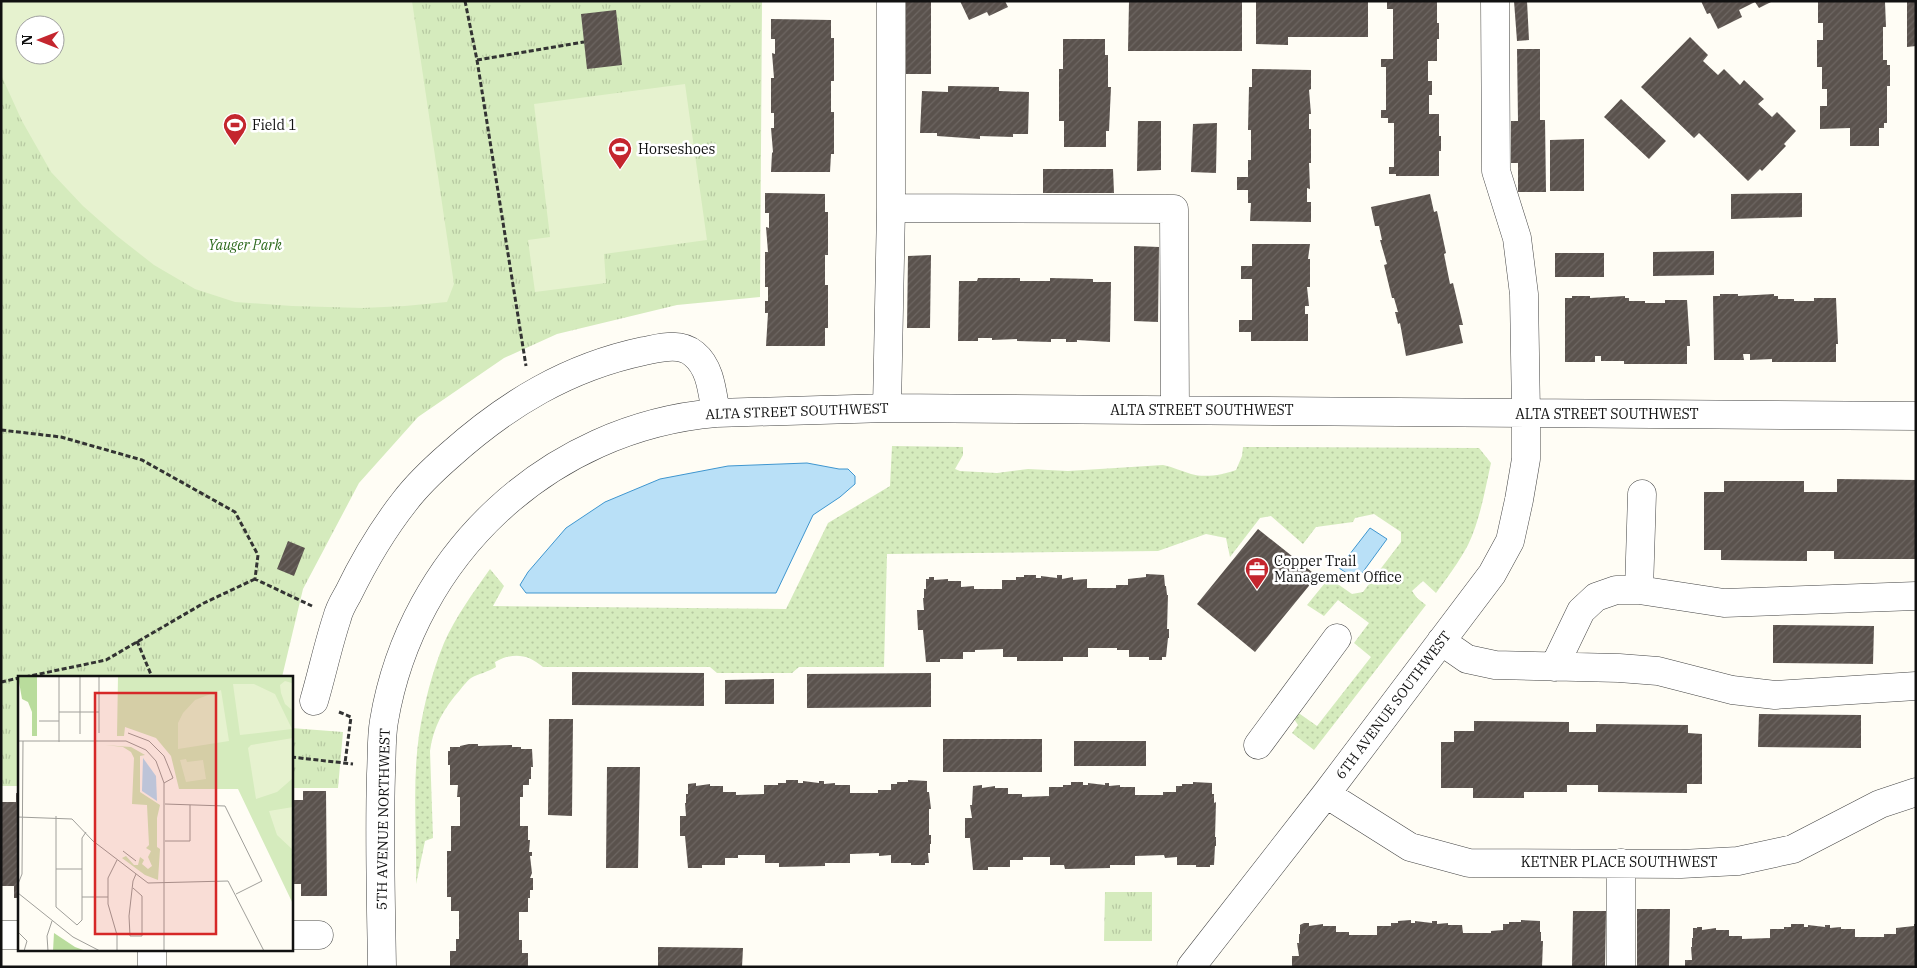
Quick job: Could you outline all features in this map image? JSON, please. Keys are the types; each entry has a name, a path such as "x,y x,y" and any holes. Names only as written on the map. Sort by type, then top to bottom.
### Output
{"street":[{"path":"887,408 890,208 890,1"},
{"name":"6TH AVENUE SOUTHWEST","path":"1191,967 1326,794 1492,574 1510,541 1526,459 1524,294 1517,238 1496,171 1495,1"},
{"path":"890,208 1174,209 1175,410"},
{"path":"314,701 337,616 359,570 406,500 434,470 499,415 530,394 597,363 678,346 694,353 706,368 716,413"},
{"name":"ALTA STREET SOUTHWEST","path":"509,499 560,462 604,440 667,419 716,413 887,408 1916,416"},
{"path":"1639,590 1642,494"},
{"name":"5TH AVENUE NORTHWEST","path":"382,967 380,797 384,722 392,685 405,648 425,604 450,561 478,529 509,499"},
{"path":"1554,667 1581,611 1596,597 1616,590 1639,590 1724,603 1916,596"},
{"path":"1258,745 1337,638"},
{"path":"1441,641 1467,659 1495,665 1619,668 1658,671 1732,690 1775,695 1916,686"},
{"name":"KETNER PLACE SOUTHWEST","path":"1326,794 1410,847 1469,863 1681,864 1738,861 1793,849 1880,804 1916,792"},
{"path":"1621,863 1621,967"},
{"path":"1,935 18,935"},
{"path":"292,935 320,935"},
{"path":"152,950 152,967"}],"path":[{"path":"465,1 477,60 530,394"},
{"path":"477,60 584,42"},
{"path":"1,430 61,437 142,460 235,512 258,555 255,579"},
{"path":"255,579 337,616"},
{"path":"30,676 106,660 204,603 255,579"},
{"path":"137,642 152,676"},
{"path":"1,682 18,678"},
{"path":"345,763 351,717"},
{"path":"292,757 354,764"}],"green space":[{"name":"Yauger Park","path":"1,1 762,1 760,297 677,305 557,334 504,358 418,417 359,483 303,589 282,676 18,676 18,786 1,786"},
{"name":"Field 1","path":"1,1 412,1 454,284 447,302 363,308 292,306 235,302 195,289 154,265 83,206 51,172 22,121 2,77"},
{"name":"Horseshoes","path":"685,84 707,240 604,254 606,283 535,292 528,240 550,237 534,104"},
{"path":"892,446 963,447 963,455 955,469 960,471 997,473 1028,469 1068,471 1163,465 1196,475 1214,475 1236,470 1242,456 1243,447 1479,448 1491,463 1476,525 1461,558 1436,593 1423,581 1412,591 1426,605 1314,750 1292,733 1298,725 1294,719 1297,714 1300,714 1317,726 1371,657 1354,643 1369,623 1338,600 1324,616 1307,605 1329,578 1352,594 1363,592 1401,542 1401,532 1374,514 1355,518 1353,522 1316,527 1303,544 1271,516 1260,518 1230,557 1226,538 1206,534 1158,551 887,554 884,667 799,667 792,673 717,673 710,667 543,667 532,659 514,656 495,662 496,667 471,678 440,718 431,742 433,838 425,841 416,884 415,810 417,753 426,700 444,643 465,605 490,569 504,586 493,606 786,609 828,523 890,486"},
{"path":"292,728 343,732 338,788 292,788"},
{"path":"1105,892 1152,892 1152,941 1104,941"}],"water":[{"path":"807,463 848,469 855,476 855,484 840,497 813,515 776,593 526,593 520,585 528,572 566,528 605,502 660,479 728,466"},
{"path":"1370,528 1387,539 1357,580 1339,568"}],"building":[{"path":"906,1 931,1 931,74 906,74"},
{"path":"960,1 1005,1 1008,7 989,16 987,12 969,20"},
{"path":"1129,1 1242,1 1242,51 1128,51"},
{"path":"1256,1 1368,1 1368,37 1288,37 1288,45 1256,44"},
{"path":"1387,1 1437,1 1439,39 1437,39 1437,61 1428,61 1428,81 1432,81 1432,95 1429,95 1429,114 1439,114 1441,151 1439,151 1439,176 1396,176 1396,174 1389,174 1389,167 1394,167 1394,123 1388,123 1388,118 1381,118 1381,110 1386,110 1386,67 1381,67 1381,59 1393,59 1393,9 1387,9"},
{"path":"1514,1 1527,1 1529,40 1517,41"},
{"path":"1701,1 1773,1 1759,8 1755,2 1739,10 1742,17 1718,29 1710,13 1707,14"},
{"path":"1818,1 1885,2 1886,27 1883,27 1883,60 1887,60 1887,65 1890,65 1890,86 1887,86 1887,123 1884,123 1884,128 1879,128 1879,146 1850,146 1850,128 1820,129 1820,106 1827,106 1827,89 1822,89 1822,67 1817,67 1817,40 1823,40 1823,23 1818,23"},
{"path":"1907,1 1916,1 1916,46 1907,47"},
{"path":"616,10 622,65 587,69 581,14"},
{"path":"771,19 831,20 831,38 834,38 834,81 831,81 831,112 834,112 834,154 831,154 830,172 771,172 773,152 771,128 774,128 774,113 771,113 771,78 774,78 772,53 775,54 775,39 771,39"},
{"path":"1690,37 1708,55 1703,61 1718,75 1724,69 1740,85 1744,80 1764,99 1758,104 1772,117 1777,112 1796,131 1784,144 1786,146 1762,171 1760,169 1748,181 1699,133 1694,138 1641,87"},
{"path":"1063,39 1105,39 1105,55 1108,55 1108,87 1111,87 1109,131 1106,131 1106,147 1064,147 1064,121 1059,121 1059,69 1063,69"},
{"path":"1517,49 1540,49 1540,120 1545,120 1546,192 1518,192 1518,163 1511,163 1511,121 1518,121"},
{"path":"1252,69 1311,70 1309,129 1311,129 1311,163 1309,163 1310,189 1307,188 1307,202 1311,202 1311,222 1250,221 1251,203 1248,203 1248,190 1237,190 1237,177 1248,177 1248,160 1251,160 1251,130 1248,130 1249,87 1252,87"},
{"path":"948,86 999,87 999,91 1029,92 1028,134 1013,134 1013,137 980,136 980,139 937,136 937,133 920,133 922,91 948,92"},
{"path":"1621,99 1666,141 1649,159 1604,117"},
{"path":"1138,121 1161,121 1161,170 1137,171"},
{"path":"1217,123 1216,173 1191,172 1193,124"},
{"path":"1584,139 1584,191 1550,191 1550,140"},
{"path":"1043,169 1113,169 1114,193 1043,193"},
{"path":"765,193 825,194 825,212 828,212 828,255 825,255 825,285 828,285 828,328 825,328 825,346 766,346 768,313 765,313 765,301 768,301 768,287 765,287 765,252 768,252 766,227 769,228 769,213 765,213"},
{"path":"1802,193 1802,217 1731,219 1731,194"},
{"path":"1430,194 1434,212 1437,211 1450,284 1453,283 1463,325 1459,325 1463,343 1406,356 1400,323 1398,324 1395,312 1398,312 1394,298 1392,298 1384,265 1387,264 1380,240 1382,240 1379,226 1375,226 1371,207"},
{"path":"1252,244 1310,244 1308,259 1310,259 1310,287 1307,287 1309,306 1305,306 1305,314 1308,314 1308,341 1251,341 1251,332 1239,332 1239,320 1252,320 1252,279 1241,279 1241,266 1252,266"},
{"path":"1134,246 1159,247 1158,322 1134,321"},
{"path":"1714,251 1714,275 1653,276 1653,252"},
{"path":"1555,253 1604,253 1604,277 1555,277"},
{"path":"931,255 930,328 907,328 908,256"},
{"path":"978,278 1020,278 1020,281 1050,281 1050,278 1093,279 1093,282 1111,282 1110,342 1077,340 1077,342 1066,342 1066,339 1051,339 1051,342 1017,341 1017,339 992,340 992,338 978,338 978,341 958,341 959,281 977,281"},
{"path":"1720,294 1738,294 1738,296 1774,294 1774,296 1778,296 1778,299 1794,299 1794,301 1814,301 1814,298 1836,298 1838,344 1836,344 1836,362 1772,362 1772,359 1750,360 1750,354 1743,354 1744,360 1714,360 1713,296 1720,296"},
{"path":"1572,296 1590,296 1590,298 1625,296 1625,298 1629,298 1629,301 1645,301 1645,303 1665,303 1665,300 1687,300 1690,346 1687,346 1687,364 1624,364 1624,361 1601,361 1601,356 1595,356 1595,362 1565,362 1565,298 1572,298"},
{"path":"1837,479 1916,480 1916,559 1834,559 1834,551 1807,551 1807,561 1721,560 1721,550 1704,550 1704,492 1724,492 1724,481 1804,481 1804,492 1837,492"},
{"name":"Copper Trail Management Office","path":"1258,529 1317,576 1255,652 1197,604"},
{"path":"288,541 305,548 294,576 277,569"},
{"path":"1146,574 1164,575 1168,595 1167,629 1169,629 1169,638 1166,657 1162,657 1162,660 1149,660 1149,657 1129,657 1129,650 1117,650 1117,648 1088,648 1088,657 1063,657 1063,661 1017,661 1017,657 1003,657 1003,649 963,652 963,659 940,659 940,662 926,662 923,630 918,630 917,610 924,610 924,589 926,589 926,579 929,579 929,577 934,577 934,580 948,579 948,581 961,581 961,587 974,586 974,589 1002,589 1002,580 1016,580 1016,577 1024,577 1024,575 1036,575 1036,578 1041,578 1041,576 1057,578 1057,575 1062,575 1062,579 1073,577 1073,580 1087,579 1087,588 1116,588 1116,585 1128,585 1128,579 1146,577"},
{"path":"1773,625 1874,626 1873,664 1773,663"},
{"path":"572,672 704,673 704,706 572,705"},
{"path":"931,673 931,707 807,708 807,674"},
{"path":"774,679 774,704 725,704 725,680"},
{"path":"1759,714 1861,715 1861,748 1758,747"},
{"path":"549,719 573,719 572,816 548,815"},
{"path":"1474,721 1569,722 1569,732 1596,732 1596,724 1688,725 1688,733 1702,734 1702,784 1687,784 1687,793 1598,792 1598,785 1567,785 1567,792 1524,792 1524,798 1473,798 1473,788 1441,788 1441,742 1454,742 1454,731 1474,731"},
{"path":"943,739 1042,739 1042,772 943,772"},
{"path":"1074,741 1146,741 1146,766 1074,766"},
{"path":"478,744 478,746 512,745 512,747 521,747 521,749 532,749 533,767 531,767 531,779 529,779 529,785 523,785 523,797 520,797 520,826 528,826 529,852 532,852 532,856 530,856 532,873 530,878 533,878 533,890 530,890 530,898 528,898 528,912 519,912 519,940 522,940 522,953 528,953 528,967 450,967 450,951 456,951 456,939 459,939 459,911 451,911 451,897 447,897 447,851 451,851 451,826 460,826 460,797 457,797 458,785 450,785 448,751 450,751 450,747 460,747"},
{"path":"607,767 640,767 638,868 606,868"},
{"path":"786,780 798,780 798,783 803,783 803,781 819,783 819,781 824,781 824,784 850,785 850,793 878,793 878,790 891,790 891,784 897,784 897,782 908,782 908,780 927,781 927,792 929,792 931,809 929,809 931,844 930,853 928,853 929,863 925,863 925,865 911,865 911,863 891,863 891,855 879,856 879,853 850,854 850,863 825,863 825,866 779,867 779,863 765,863 765,855 738,855 738,858 725,858 725,865 702,865 702,868 688,868 685,836 680,836 680,816 686,816 685,803 686,794 688,794 688,784 696,783 696,786 710,784 710,786 723,786 723,792 736,792 736,795 764,794 764,785 778,785 778,783 786,783"},
{"path":"1071,782 1083,782 1083,785 1088,785 1088,783 1105,785 1105,783 1109,783 1109,786 1135,787 1135,795 1163,795 1163,792 1176,792 1176,786 1182,786 1182,784 1193,784 1193,782 1212,783 1212,794 1214,794 1214,803 1216,802 1214,865 1210,865 1210,867 1196,867 1196,865 1177,865 1177,857 1165,858 1164,855 1135,856 1135,865 1110,865 1110,868 1065,869 1064,865 1050,865 1050,857 1023,857 1023,860 1010,860 1010,867 988,867 988,870 973,870 970,838 965,838 965,818 972,818 970,805 972,805 973,786 982,785 982,788 995,786 995,788 1008,788 1008,794 1022,794 1022,797 1049,796 1049,787 1063,787 1063,785 1071,785"},
{"path":"303,791 326,791 327,896 301,896 301,884 292,884 292,800 303,800"},
{"path":"16,793 18,793 18,898 14,898 14,886 1,886 1,802 16,802"},
{"path":"1637,909 1670,909 1669,967 1637,967"},
{"path":"1573,911 1606,911 1605,967 1572,967"},
{"path":"1411,920 1411,923 1415,923 1415,921 1432,923 1432,921 1437,921 1437,924 1462,925 1463,933 1491,933 1491,931 1503,930 1503,924 1509,924 1509,922 1521,922 1521,920 1540,921 1541,941 1543,941 1542,967 1292,967 1292,956 1299,956 1297,943 1299,943 1300,925 1304,923 1309,923 1309,926 1323,924 1323,926 1336,926 1336,932 1349,932 1349,935 1377,935 1377,926 1391,926 1391,923"},
{"path":"1791,924 1804,924 1804,927 1808,927 1808,925 1825,927 1825,925 1830,925 1830,928 1855,929 1855,937 1884,937 1884,934 1896,934 1896,928 1914,926 1916,924 1916,967 1685,967 1685,960 1692,960 1693,928 1729,930 1729,936 1742,936 1742,939 1770,938 1770,929 1784,929 1784,927 1791,927"},
{"path":"658,947 743,948 742,967 658,967"}],"place":[{"name":"Field 1","path":"235,146"},
{"name":"Horseshoes","path":"620,170"},
{"name":"Copper Trail Management Office","path":"1257,590"}]}
